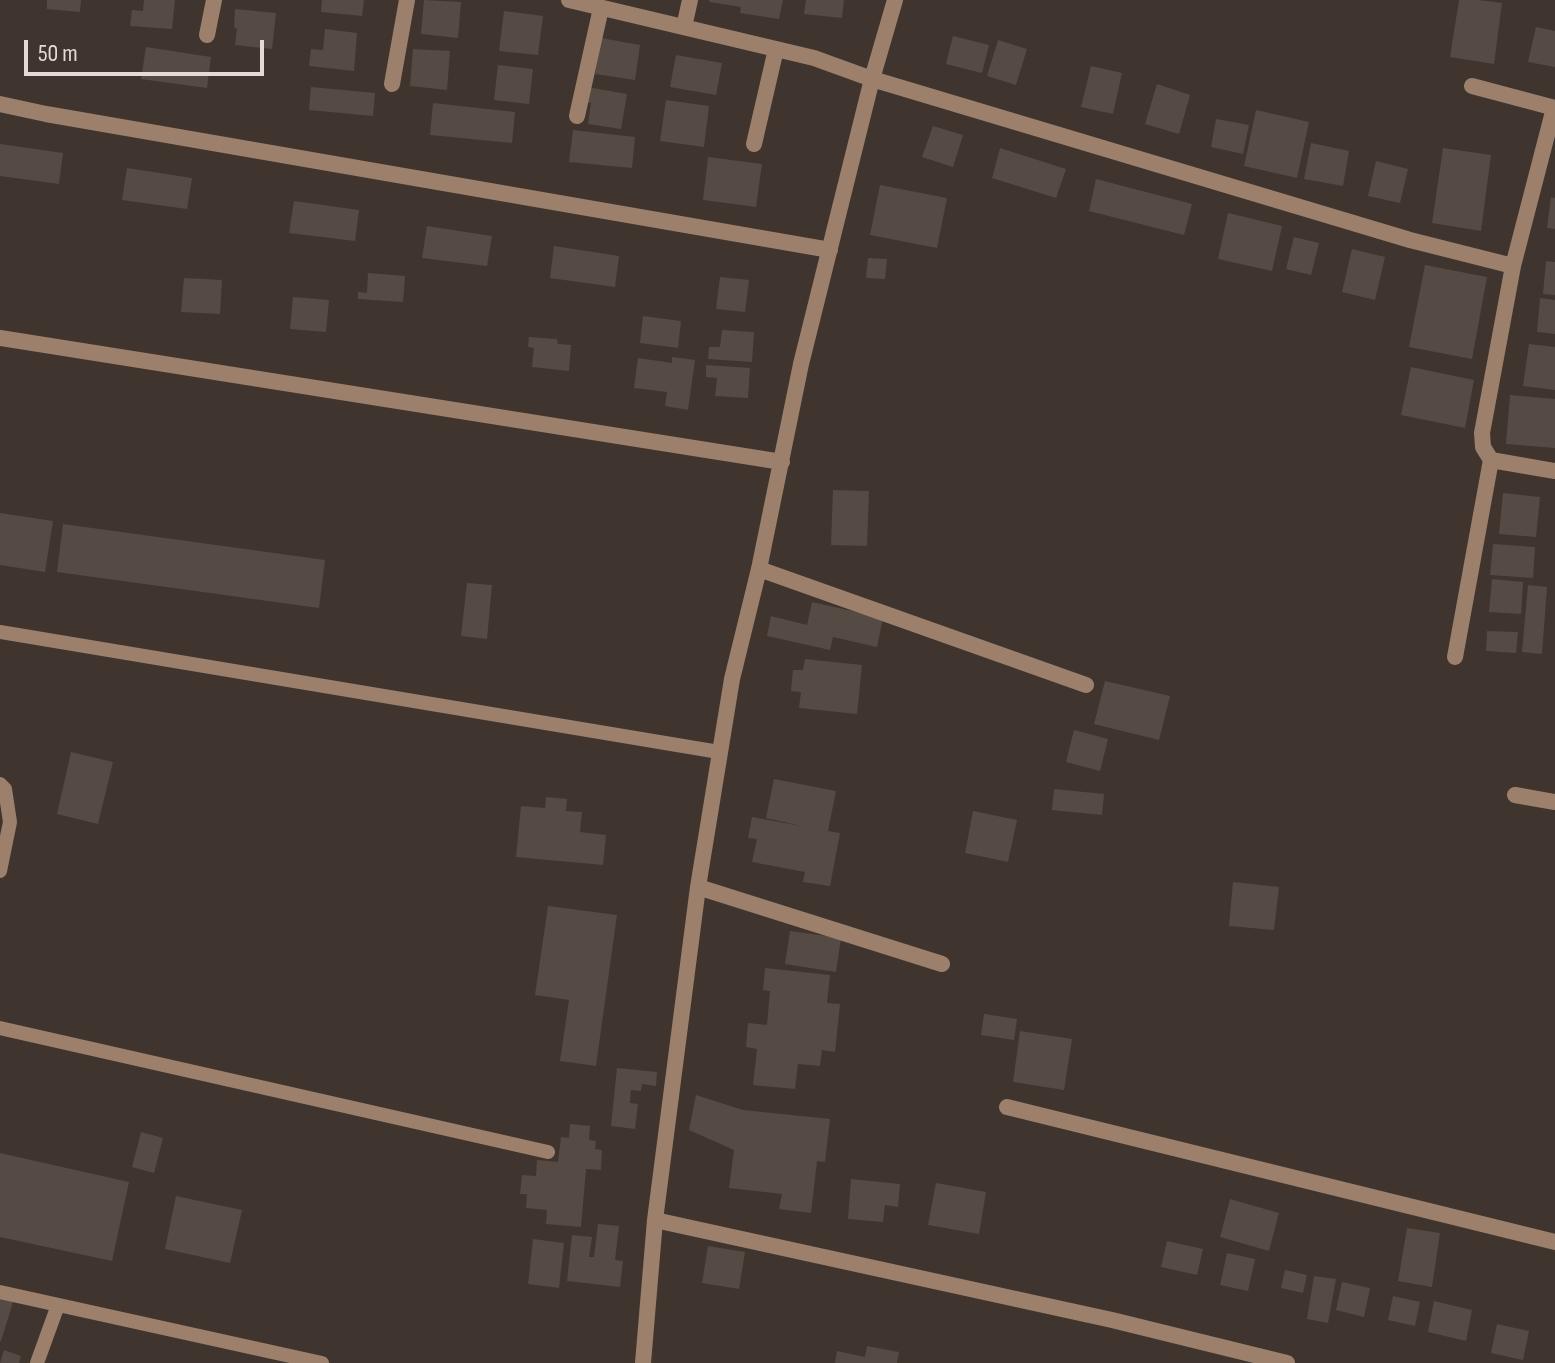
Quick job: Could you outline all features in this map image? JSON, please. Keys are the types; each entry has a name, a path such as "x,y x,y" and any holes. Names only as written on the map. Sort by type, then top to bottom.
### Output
{"street":[{"path":"207,35 214,0"},
{"path":"392,84 407,0"},
{"path":"569,0 814,58 872,79 1410,240 1513,266"},
{"path":"684,27 690,0"},
{"path":"643,1363 655,1220 698,887 732,679 759,569 801,364 872,79 895,0"},
{"path":"577,116 601,8"},
{"path":"754,144 776,49"},
{"path":"1455,657 1491,460 1483,447 1482,433 1513,266 1554,108 1472,86"},
{"path":"0,104 77,120 830,250"},
{"path":"0,338 782,462"},
{"path":"1491,460 1555,471"},
{"path":"759,569 1086,685"},
{"path":"1515,795 1555,802"},
{"path":"698,887 942,964"},
{"path":"1007,1107 1555,1242"},
{"path":"655,1220 1112,1320 1287,1363"}],"lane":[{"path":"0,632 719,752"},
{"path":"0,784 5,789 10,822 0,871"},
{"path":"0,1028 548,1152"},
{"path":"0,1292 322,1363"},
{"path":"37,1363 58,1305"}],"building":[{"path":"47,0 81,0 80,12 47,9"},
{"path":"144,0 175,0 172,29 130,26 132,10 143,11"},
{"path":"322,0 364,0 362,16 321,12"},
{"path":"424,0 461,2 458,38 421,34"},
{"path":"709,0 783,0 779,19 740,13 741,7"},
{"path":"806,0 844,0 842,18 804,14"},
{"path":"1459,0 1502,3 1494,64 1450,57"},
{"path":"235,9 276,13 272,49 235,45"},
{"path":"504,11 543,16 538,55 499,51"},
{"path":"1536,27 1555,31 1555,67 1528,62"},
{"path":"325,29 357,33 354,71 309,66 311,49 323,50"},
{"path":"953,36 989,45 982,73 946,64"},
{"path":"601,38 640,45 635,80 595,74"},
{"path":"998,40 1027,49 1016,85 987,76"},
{"path":"146,47 211,57 207,88 141,79"},
{"path":"413,49 450,51 447,90 410,86"},
{"path":"676,55 722,63 716,95 670,87"},
{"path":"498,65 533,69 529,104 494,100"},
{"path":"1091,66 1122,73 1113,114 1081,107"},
{"path":"1157,84 1190,95 1179,134 1145,124"},
{"path":"311,87 375,93 373,116 309,110"},
{"path":"587,87 627,94 621,129 588,124 591,103 585,102"},
{"path":"666,100 709,106 704,147 660,141"},
{"path":"433,103 515,112 512,143 430,135"},
{"path":"1256,110 1309,122 1297,178 1244,166"},
{"path":"1216,119 1249,125 1243,154 1211,147"},
{"path":"933,126 963,135 953,167 922,157"},
{"path":"573,130 635,137 632,168 569,162"},
{"path":"1311,143 1349,151 1343,186 1304,179"},
{"path":"0,144 63,153 59,184 0,176"},
{"path":"1000,148 1066,169 1056,198 992,178"},
{"path":"1443,148 1491,155 1481,231 1432,223"},
{"path":"708,157 762,164 756,207 703,200"},
{"path":"1376,161 1408,169 1400,203 1368,196"},
{"path":"127,168 192,178 187,209 122,200"},
{"path":"1096,179 1192,204 1184,235 1089,211"},
{"path":"880,185 947,198 937,248 870,235"},
{"path":"1551,197 1555,198 1555,229 1547,228"},
{"path":"294,201 359,210 355,241 289,233"},
{"path":"1228,213 1282,226 1272,271 1218,259"},
{"path":"427,226 492,236 487,266 422,258"},
{"path":"1294,237 1319,243 1311,275 1286,269"},
{"path":"554,246 619,256 615,287 550,278"},
{"path":"1352,249 1385,257 1375,300 1342,292"},
{"path":"868,258 887,259 885,279 866,278"},
{"path":"1546,261 1555,262 1555,295 1543,294"},
{"path":"1425,265 1487,277 1472,359 1409,347"},
{"path":"368,273 405,276 403,302 358,299 358,292 367,293"},
{"path":"720,277 749,280 745,312 716,309"},
{"path":"184,278 222,280 220,314 181,312"},
{"path":"293,297 329,300 326,332 290,329"},
{"path":"1540,298 1555,300 1555,334 1537,332"},
{"path":"643,316 681,321 678,348 640,343"},
{"path":"722,330 754,332 752,362 708,359 709,347 720,347"},
{"path":"529,337 557,339 558,344 571,345 569,371 532,367 534,348 528,347"},
{"path":"1529,344 1555,347 1555,390 1523,386"},
{"path":"672,357 695,360 688,410 665,406 667,392 634,388 638,358 672,363"},
{"path":"706,365 750,368 748,398 715,396 717,378 706,377"},
{"path":"1411,367 1474,380 1465,428 1401,415"},
{"path":"1510,395 1555,399 1555,448 1506,444"},
{"path":"833,490 869,491 867,546 831,545"},
{"path":"1503,493 1540,497 1536,537 1499,534"},
{"path":"0,513 53,521 45,572 0,565"},
{"path":"63,524 325,560 319,608 57,572"},
{"path":"1493,544 1535,547 1533,578 1490,575"},
{"path":"1492,579 1523,582 1521,614 1489,612"},
{"path":"467,583 492,585 487,639 461,636"},
{"path":"1528,585 1547,587 1542,654 1522,652"},
{"path":"812,602 883,618 877,647 833,637 830,650 767,636 771,616 807,625"},
{"path":"1487,631 1518,632 1516,653 1486,651"},
{"path":"805,659 862,665 857,714 799,708 801,692 791,691 793,670 803,670"},
{"path":"1105,681 1170,696 1159,740 1094,724"},
{"path":"1074,730 1108,739 1100,771 1066,762"},
{"path":"71,752 113,762 98,824 57,814"},
{"path":"774,779 836,791 828,831 840,833 830,886 803,882 805,872 752,862 757,839 748,838 752,817 806,827 766,818"},
{"path":"1054,789 1104,794 1102,815 1052,810"},
{"path":"546,797 567,799 566,811 582,812 580,832 606,835 603,865 516,857 521,806 545,808"},
{"path":"973,811 1017,820 1008,862 965,853"},
{"path":"1233,882 1279,887 1274,930 1229,926"},
{"path":"548,906 617,915 596,1066 560,1061 569,1000 535,995"},
{"path":"790,931 841,938 836,972 785,964"},
{"path":"765,968 830,975 827,1003 840,1004 835,1052 822,1050 820,1066 798,1064 795,1089 753,1085 757,1049 746,1047 748,1023 767,1025 770,991 763,990"},
{"path":"984,1014 1017,1019 1014,1040 981,1035"},
{"path":"1020,1031 1072,1039 1064,1090 1013,1082"},
{"path":"617,1068 657,1072 656,1086 642,1084 641,1091 631,1090 630,1103 638,1104 635,1129 611,1126"},
{"path":"696,1095 743,1110 830,1119 825,1162 817,1161 811,1213 779,1209 782,1194 729,1188 734,1150 689,1130"},
{"path":"570,1124 590,1126 589,1140 596,1141 595,1149 602,1150 601,1170 586,1169 581,1227 546,1224 547,1210 526,1208 527,1194 520,1194 522,1175 536,1176 537,1160 558,1162 561,1137 569,1138"},
{"path":"141,1132 163,1138 154,1173 132,1167"},
{"path":"0,1153 129,1182 112,1261 0,1237"},
{"path":"851,1179 900,1184 898,1207 885,1205 883,1222 848,1219"},
{"path":"936,1183 986,1192 979,1234 928,1225"},
{"path":"176,1196 242,1210 230,1263 165,1249"},
{"path":"1230,1199 1279,1213 1269,1251 1220,1237"},
{"path":"598,1224 619,1226 615,1260 623,1261 620,1287 567,1281 572,1235 592,1237 589,1257 594,1257"},
{"path":"1407,1228 1440,1233 1432,1287 1398,1281"},
{"path":"533,1239 564,1243 559,1288 528,1284"},
{"path":"1167,1241 1203,1249 1197,1275 1161,1267"},
{"path":"708,1246 745,1252 739,1289 702,1283"},
{"path":"1227,1253 1255,1259 1248,1291 1220,1285"},
{"path":"1285,1270 1307,1275 1303,1293 1281,1288"},
{"path":"1314,1276 1336,1279 1328,1323 1307,1319"},
{"path":"1342,1282 1370,1288 1364,1317 1336,1310"},
{"path":"1393,1296 1420,1302 1415,1326 1388,1320"},
{"path":"0,1298 13,1302 1,1341 0,1341"},
{"path":"1434,1301 1472,1310 1466,1341 1428,1332"},
{"path":"1497,1324 1529,1331 1523,1360 1491,1353"},
{"path":"867,1346 899,1352 897,1363 835,1363 837,1351 865,1357"},
{"path":"4,1350 21,1356 19,1363 0,1363"}]}
